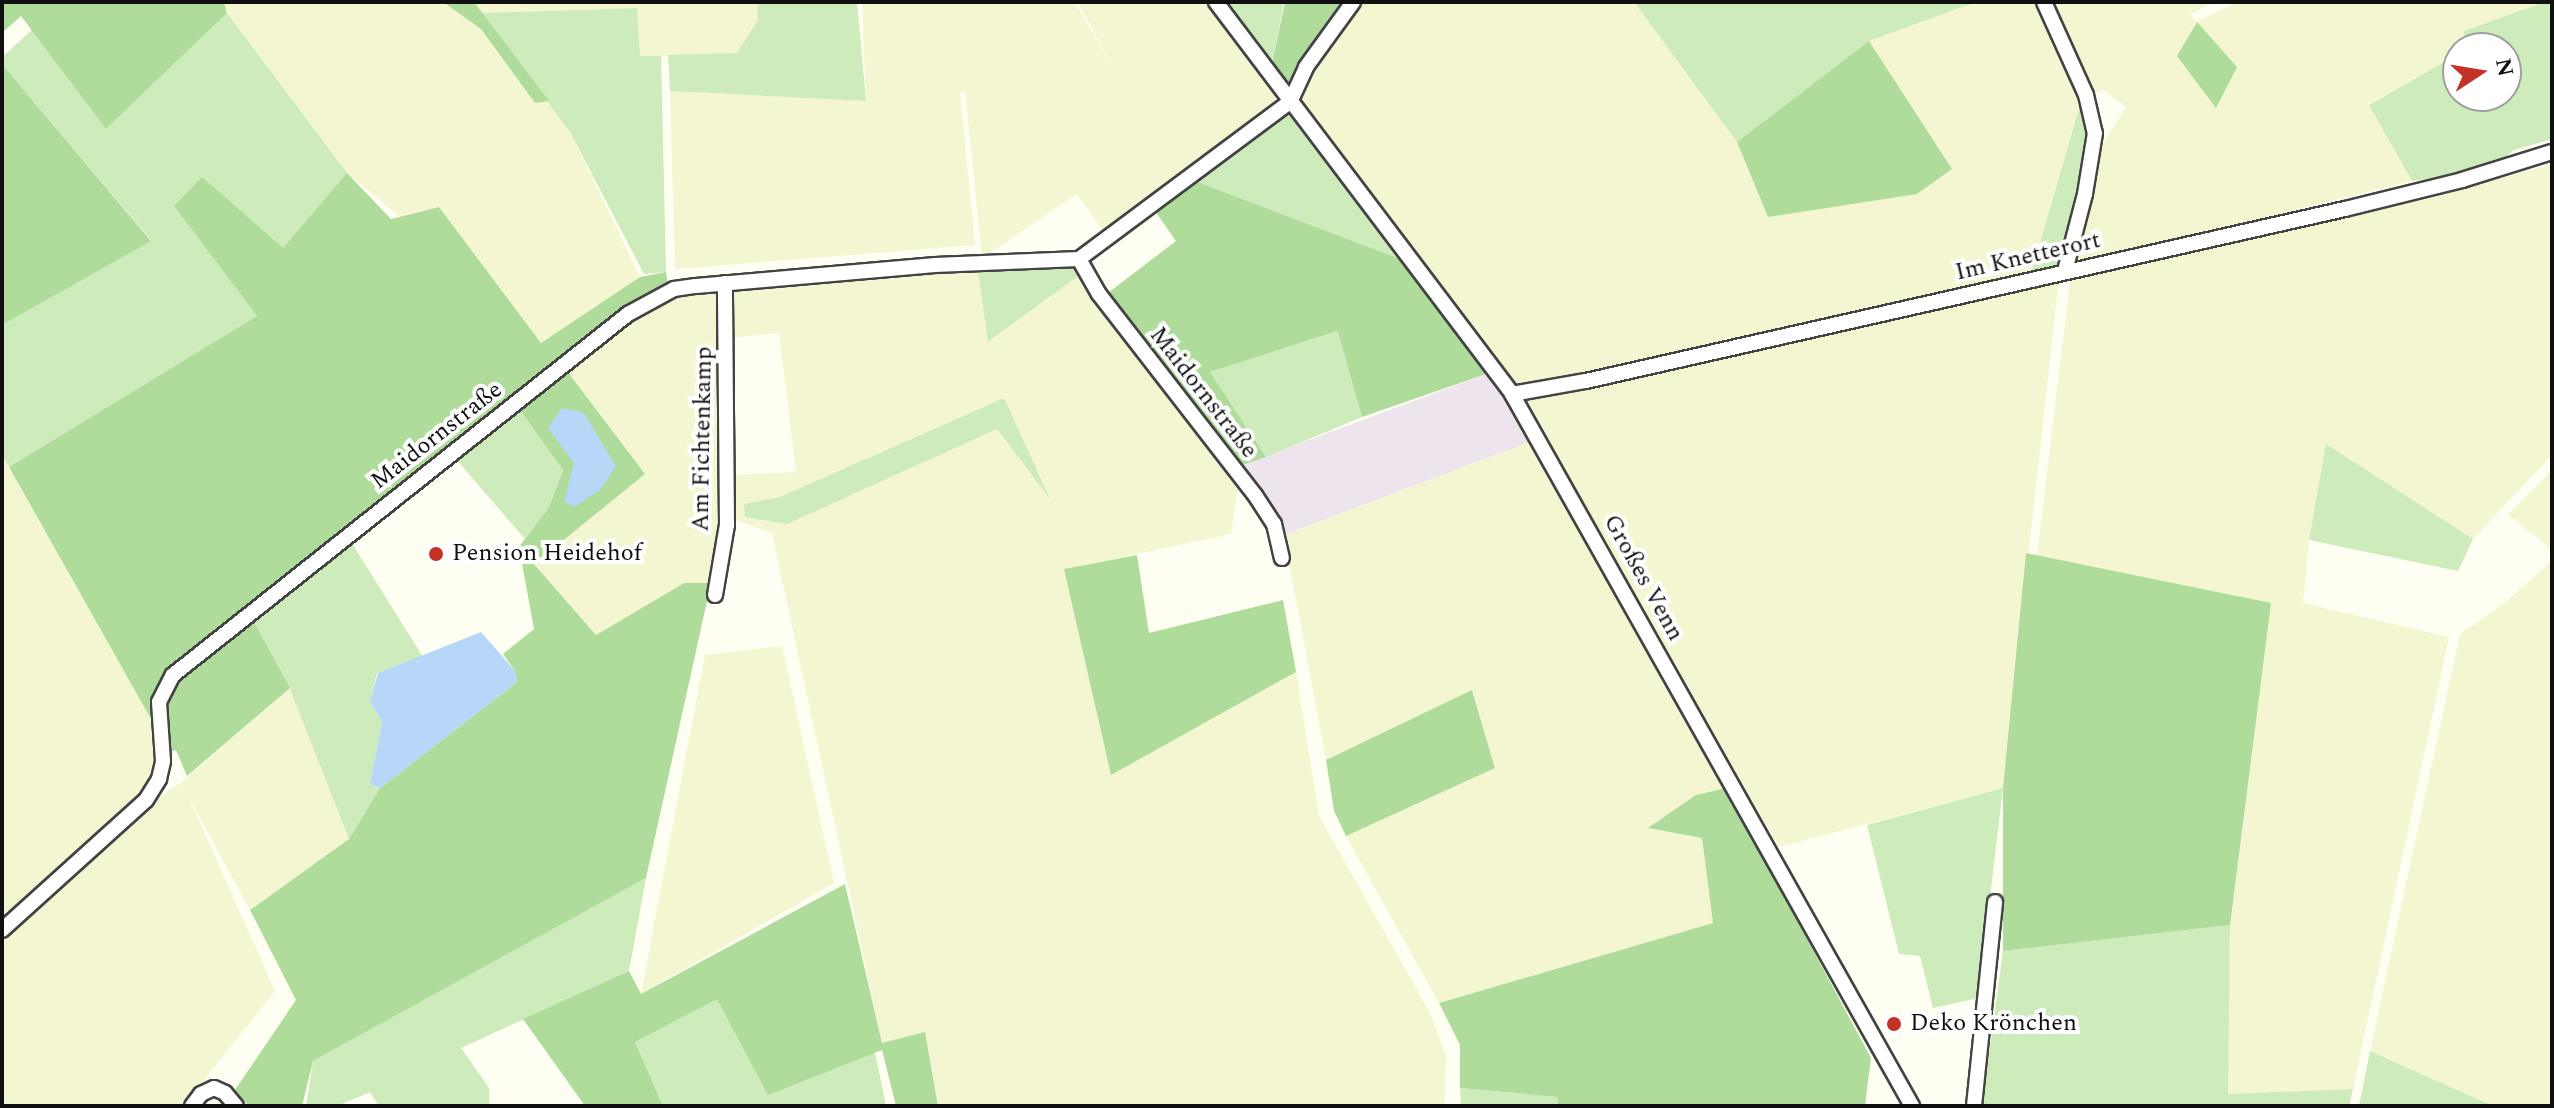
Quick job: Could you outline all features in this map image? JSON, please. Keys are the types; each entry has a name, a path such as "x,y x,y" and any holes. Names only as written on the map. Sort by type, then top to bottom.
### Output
{"street":[{"name":"Großes Venn","path":"1216,2 1512,394 1912,1106"},
{"path":"1079,259 1290,102 1306,67 1353,2"},
{"path":"2044,2 2086,95 2095,133 2085,194 2065,271"},
{"name":"Im Knetterort","path":"1512,394 1601,378 2345,209 2462,180 2552,152"},
{"name":"Maidornstraße","path":"2,930 146,800 159,779 163,761 159,702 173,675 628,314 674,289 935,265 1079,259 1099,294 1255,495 1274,524 1282,558"},
{"name":"Am Fichtenkamp","path":"715,595 727,525 725,283"},
{"path":"1974,1106 1995,902"},
{"path":"192,1106 201,1094 214,1088 225,1093 236,1106"}],"shaded area":[{"path":"1489,373 1535,440 1284,535 1277,515 1239,466"}],"green space":[{"path":"2,2 224,2 227,13 106,129 21,16 2,33"},
{"path":"224,2 443,2 481,29 535,103 549,101 570,132 640,277 541,343 439,207 399,216 347,173 227,13"},
{"path":"443,2 474,2 549,101 535,103 481,29"},
{"path":"474,2 757,2 758,20 737,54 640,57 637,8 482,13"},
{"path":"757,2 857,2 866,101 670,91 668,55 737,53 758,20"},
{"path":"862,2 1075,2 1112,67 1078,2 1207,2 1276,92 1271,106 1104,232 1077,194 982,258 965,92 960,92 975,245 675,269 670,91 866,101"},
{"path":"1225,2 1284,2 1272,63"},
{"path":"1285,2 1347,2 1291,86 1272,63"},
{"path":"1360,2 1634,2 1737,142 1768,217 1952,169 1869,41 1976,2 2037,2 2082,98 2031,274 1584,376 1516,387 1299,100 1311,68"},
{"path":"1634,2 1976,2 1869,41 1737,142"},
{"path":"2049,2 2215,2 2190,14 2197,22 2237,2 2545,2 2465,32 2442,32 2442,63 2369,104 2412,181 2078,264 2072,259 2096,155 2126,107 2103,90 2090,95"},
{"path":"2552,2 2552,139 2514,150 2502,160 2452,175 2412,181 2369,105 2442,63 2442,112 2522,112 2522,32 2464,31"},
{"path":"637,8 640,56 661,56 666,272 644,274 570,132 482,13"},
{"path":"227,13 347,173 283,249 202,178 174,206 257,316 9,467 2,455 2,325 151,240 2,64 2,57 32,30 106,129"},
{"path":"2197,22 2237,67 2216,108 2177,56"},
{"path":"1869,41 1952,169 1917,194 1768,217 1737,142"},
{"path":"2,64 151,241 2,325"},
{"path":"2082,98 2088,135 2059,265 2031,274"},
{"path":"1288,109 1403,260 1195,181"},
{"path":"2552,164 2552,455 2473,539 2326,445 2309,540 2303,603 2449,637 2353,1089 2227,1094 2230,925 2037,555 2071,274 2436,197"},
{"path":"347,173 391,219 439,207 541,343 640,277 666,272 668,284 646,293 245,606 290,688 187,776 176,750 158,754 151,719 9,467 257,316 174,206 202,177 283,248"},
{"path":"1195,181 1403,260 1489,373 1362,417 1338,331 1210,372 1266,457 1239,466 1108,293 1176,241 1155,211"},
{"path":"1076,265 1081,274 988,342 978,270"},
{"path":"978,270 989,342 1081,274 1238,486 1231,534 1065,569 1111,775 1296,672 1319,816 1430,1013 1446,1056 1444,1106 938,1106 925,1032 882,1043 772,533 733,519 728,475 796,472 779,333 728,338 732,288","holes":["1004,398 1047,495 997,429 745,517 744,504 780,497"]},
{"path":"2059,277 2003,788 1779,847 1522,398"},
{"path":"701,291 721,293 719,522 711,583 684,583 596,635 534,563 645,474 567,371 632,319 672,297"},
{"path":"1339,331 1362,417 1266,457 1210,372"},
{"path":"567,371 645,474 534,564 596,635 684,583 711,583 646,878 313,1061 302,1106 248,1106 235,1090 296,1000 250,910 349,839 380,788 517,682 515,671 503,654 534,629 519,547 549,507 563,470 518,407"},
{"path":"1004,398 1050,499 997,429 787,524 745,517 744,504 780,497"},
{"path":"518,407 563,469 549,507 525,539 455,458"},
{"path":"1535,440 1726,788 1696,795 1650,829 1702,838 1713,923 1439,1003 1346,836 1495,768 1473,690 1326,760 1284,535"},
{"path":"2326,444 2473,539 2458,571 2309,540"},
{"path":"2,455 151,719 158,754 154,777 142,796 2,923"},
{"path":"2552,470 2552,550 2508,515"},
{"path":"351,542 423,657 377,673 370,701 382,722 370,784 380,788 349,839 290,689 251,619"},
{"path":"2026,553 2271,603 2230,925 2003,951 2003,788"},
{"path":"1137,555 1149,633 1283,600 1296,672 1111,775 1064,569"},
{"path":"2552,561 2552,1106 2493,1106 2370,1051 2460,634 2502,605"},
{"path":"782,646 834,883 641,994 705,655"},
{"path":"290,688 349,839 250,910 189,798 275,991 187,1106 2,1106 2,938 147,806 182,782"},
{"path":"1472,690 1495,768 1346,836 1334,811 1326,760"},
{"path":"1726,788 1871,1058 1865,1106 1558,1106 1557,1097 1460,1088 1460,1045 1439,1003 1713,923 1702,838 1648,828 1696,795"},
{"path":"2003,788 1978,998 1933,1008 1920,956 1899,954 1867,825"},
{"path":"646,878 629,971 461,1048 489,1088 489,1106 379,1106 370,1092 337,1106 306,1106 313,1061"},
{"path":"845,884 882,1043 925,1032 938,1106 896,1106 882,1050 768,1095 717,999 635,1042 663,1106 585,1106 523,1019 629,971 641,994"},
{"path":"2230,925 2228,1094 2353,1089 2349,1106 1982,1106 2003,951"},
{"path":"717,998 768,1094 875,1052 886,1106 663,1106 635,1042"},
{"path":"2370,1051 2493,1106 2359,1106"},
{"path":"1460,1088 1557,1097 1558,1106 1461,1106"}],"water":[{"path":"562,408 584,413 616,466 600,490 574,507 564,501 574,463 548,428"},
{"path":"481,632 515,671 517,682 380,788 370,784 382,722 370,701 378,673"}],"place":[{"name":"Pension Heidehof","path":"436,554"},
{"name":"Deko Krönchen","path":"1894,1024"}]}
